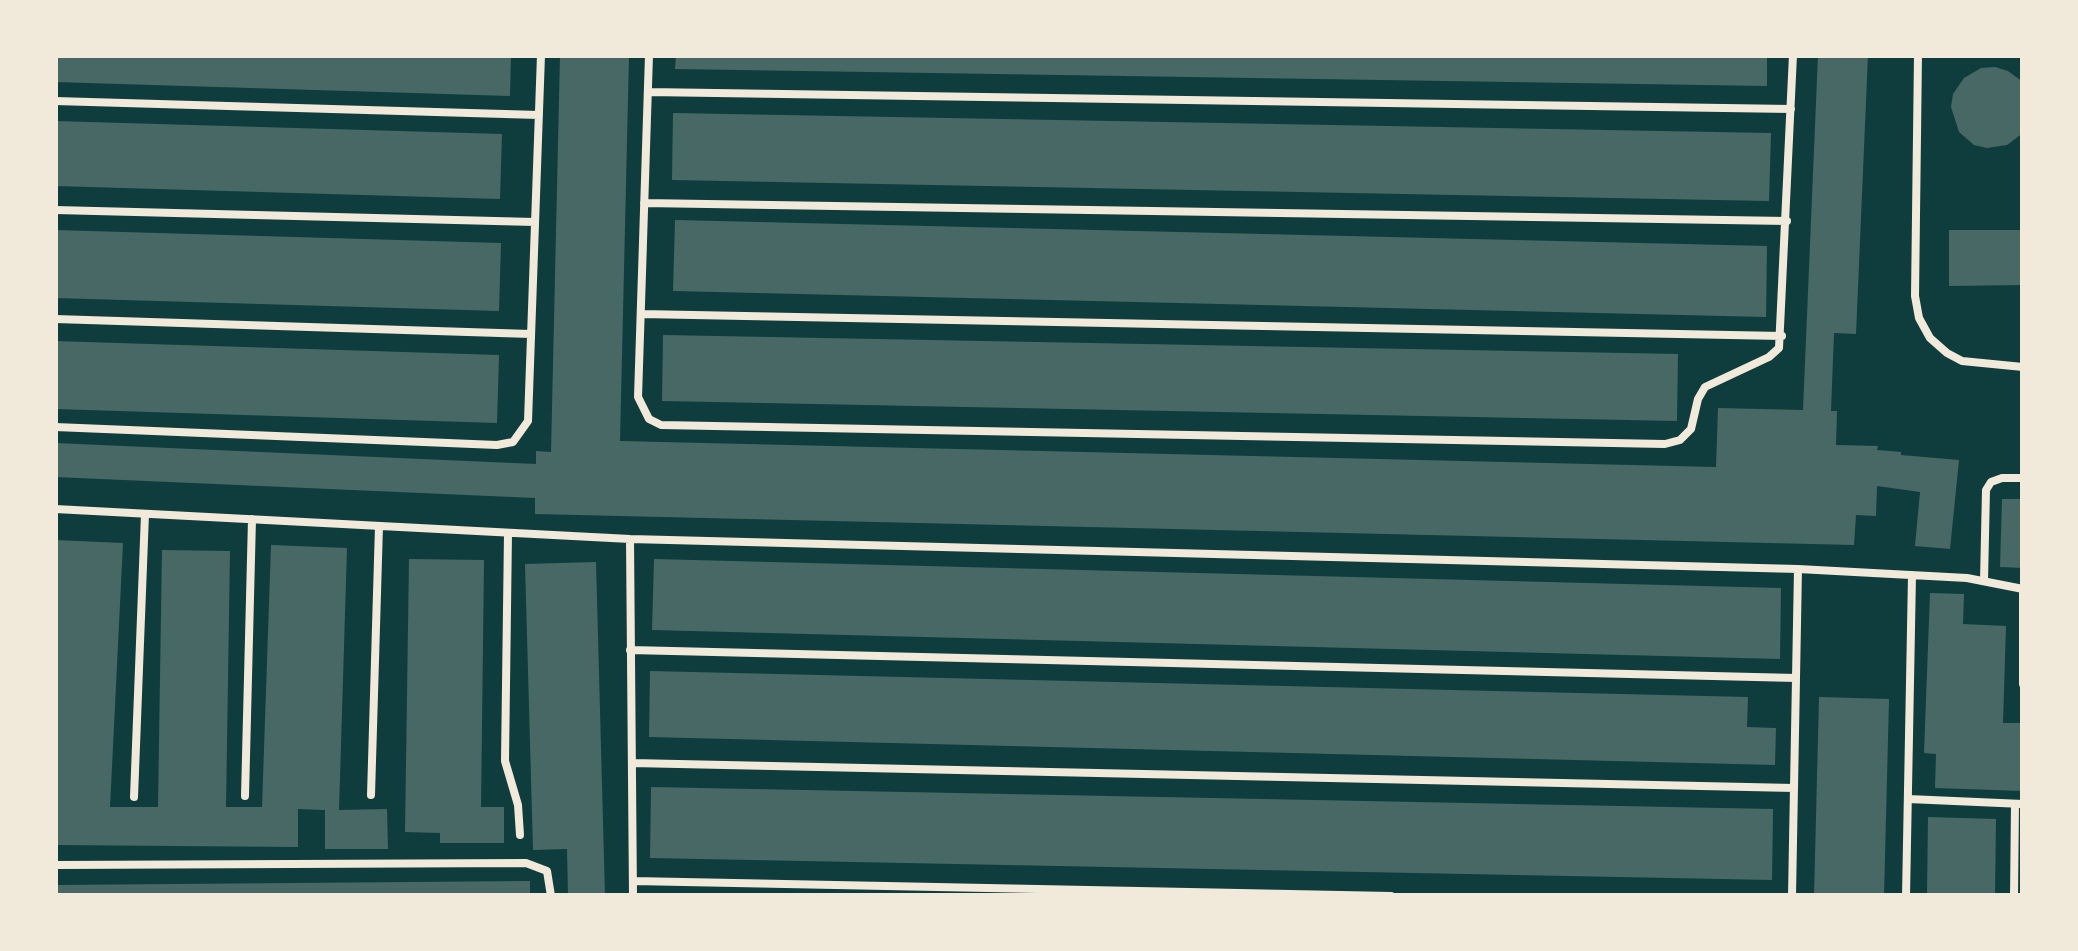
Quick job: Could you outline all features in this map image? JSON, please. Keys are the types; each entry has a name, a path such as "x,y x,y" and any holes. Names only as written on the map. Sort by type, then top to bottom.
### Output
{"lane":[{"path":"55,427 497,445 512,442 528,421 541,55"},
{"path":"649,55 638,398 649,419 661,425 1665,444 1680,440 1691,429 1705,387 1769,357 1779,348 1794,55"},
{"path":"1918,55 1915,296 1920,318 1930,338 1947,354 1962,361 2023,368"},
{"path":"648,92 1791,108"},
{"path":"55,101 539,115"},
{"path":"644,203 1787,222"},
{"path":"55,210 535,222"},
{"path":"641,314 1782,336"},
{"path":"55,318 532,334"},
{"path":"1984,581 1986,490 2002,478 2023,478"},
{"path":"55,509 630,539 1798,569 1984,581 2023,589 2023,684"},
{"path":"134,797 145,514"},
{"path":"245,796 252,519"},
{"path":"371,795 378,526"},
{"path":"508,533 505,761 518,806 520,836"},
{"path":"630,539 633,896"},
{"path":"1792,896 1798,569"},
{"path":"1906,896 1912,575"},
{"path":"630,650 1796,678"},
{"path":"632,763 1794,788"},
{"path":"1908,799 2019,804 2014,896"},
{"path":"55,865 526,863 547,871 551,896"},
{"path":"633,881 1391,896"}],"building":[{"path":"55,55 511,55 510,96 55,82"},
{"path":"560,55 629,55 620,441 1716,467 1718,408 1803,410 1818,55 1868,55 1856,334 1834,333 1831,411 1837,411 1836,445 1878,446 1877,450 1901,455 1959,460 1950,549 1915,546 1920,492 1877,486 1876,516 1856,515 1854,545 535,514 535,498 55,477 55,443 536,464 536,451 551,452"},
{"path":"676,55 1767,55 1767,86 675,69"},
{"path":"1995,67 2023,82 2023,133 2007,145 1987,148 1974,145 1959,132 1951,107 1953,94 1964,78 1981,68"},
{"path":"673,113 1771,133 1769,201 672,180"},
{"path":"55,121 502,134 500,199 55,186"},
{"path":"675,220 1767,246 1766,317 673,291"},
{"path":"55,230 501,243 499,311 55,298"},
{"path":"1949,230 2023,230 2023,285 1949,286"},
{"path":"663,335 1678,354 1677,421 662,401"},
{"path":"55,341 499,355 497,423 55,409"},
{"path":"2002,499 2023,499 2023,568 2000,567"},
{"path":"55,540 123,543 110,807 158,807 162,550 230,551 226,807 262,807 271,545 347,548 339,810 387,809 388,849 325,849 325,810 298,809 298,847 55,845"},
{"path":"409,559 484,560 481,807 504,807 504,843 440,843 440,833 405,832"},
{"path":"654,559 1781,588 1780,659 652,630"},
{"path":"596,562 605,896 568,896 567,849 533,850 525,564"},
{"path":"1930,593 1964,594 1963,624 2006,626 2003,723 2023,723 2023,791 1935,788 1936,754 1924,753"},
{"path":"650,671 1748,697 1747,727 1776,728 1775,765 649,737"},
{"path":"1819,697 1889,699 1884,896 1814,896"},
{"path":"651,787 1773,809 1772,880 650,858"},
{"path":"1928,817 1996,819 1995,896 1927,896"},
{"path":"530,881 530,896 55,896 55,885"}]}
